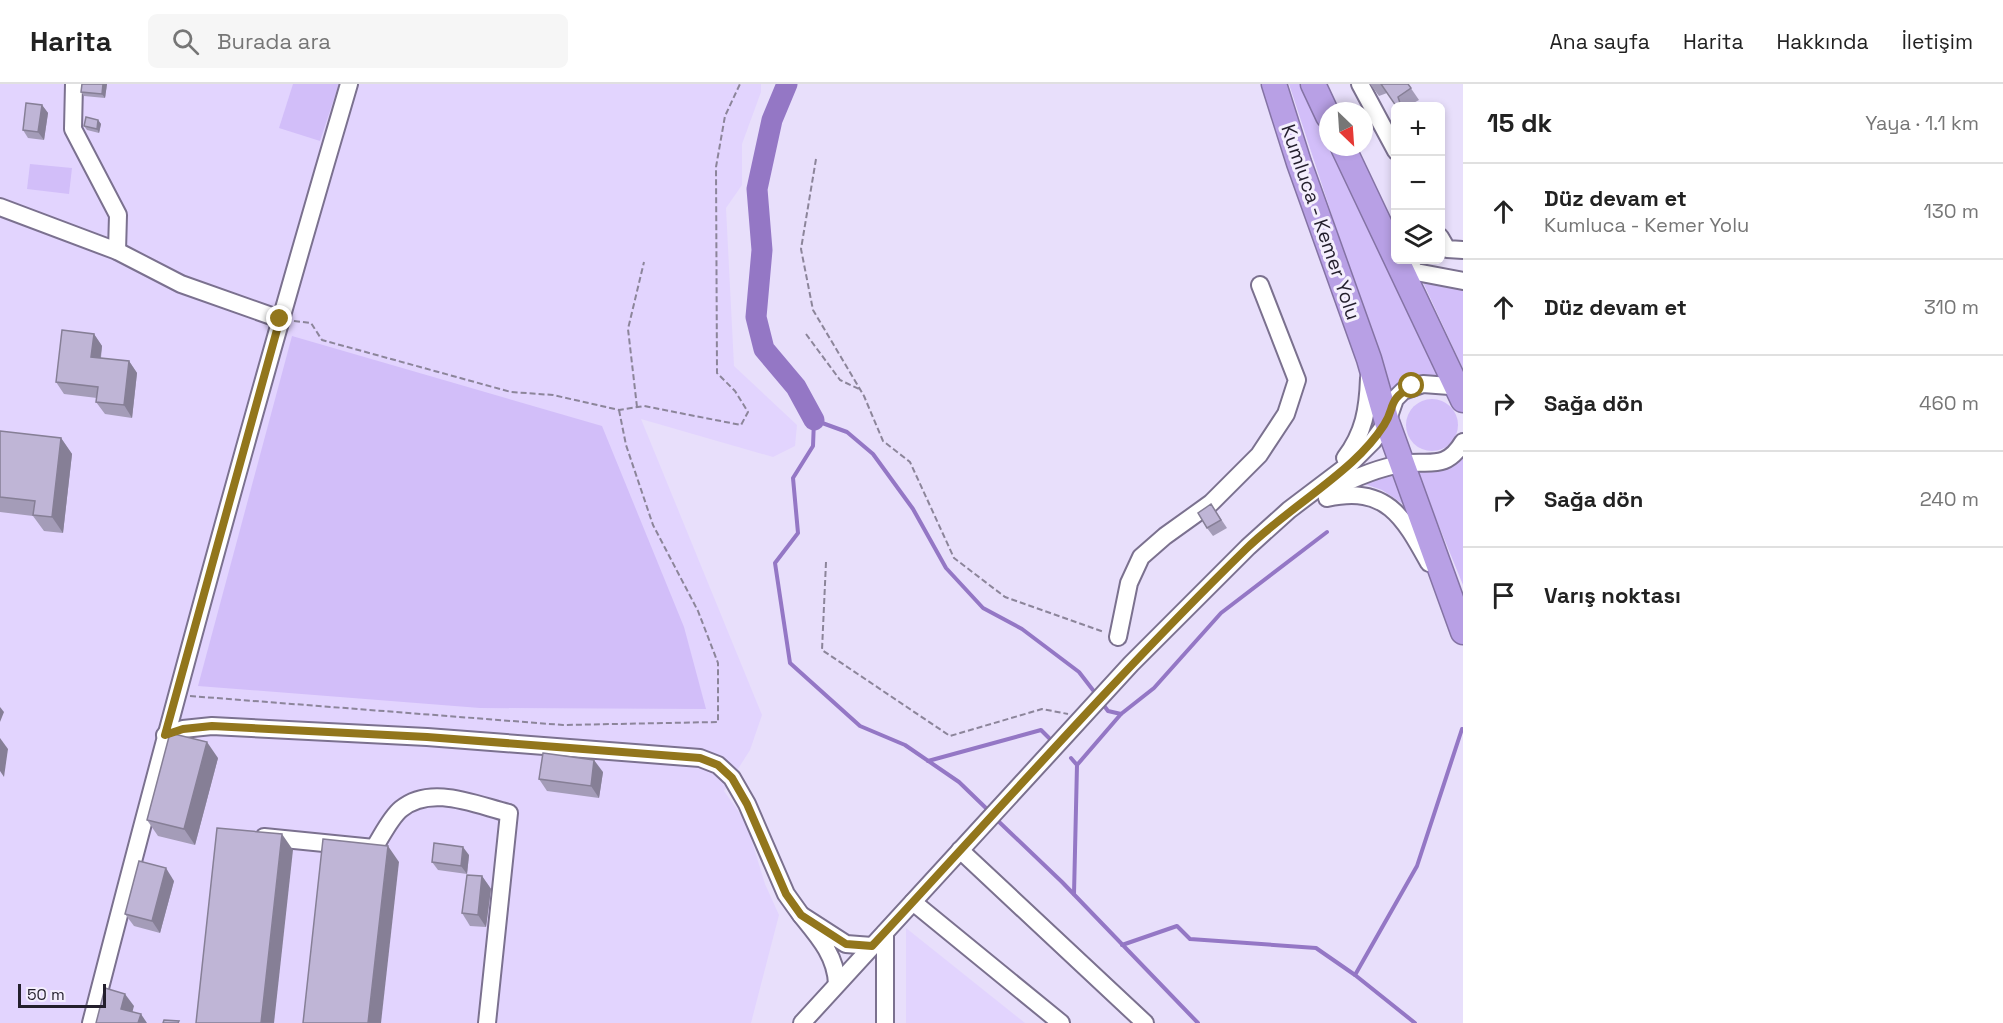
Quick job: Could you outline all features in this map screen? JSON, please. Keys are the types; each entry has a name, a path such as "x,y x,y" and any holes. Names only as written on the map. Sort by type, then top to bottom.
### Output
{"highway":[{"name":"Kumluca - Kemer Yolu","path":"1274,84 1369,359 1401,463 1461,625"},
{"path":"1313,84 1321,102"},
{"path":"1347,156 1461,391"}],"street":[{"path":"74,84 73,129 118,215 117,251"},
{"path":"91,1023 175,695 280,319 349,84"},
{"path":"1360,84 1391,144"},
{"path":"0,207 117,251 181,284 280,319"},
{"path":"1445,246 1447,249 1463,250"},
{"path":"1409,264 1416,272 1463,281"},
{"path":"1118,637 1129,583 1141,557 1165,536 1211,503 1259,454 1286,414 1297,380 1260,285"},
{"name":"Kumluca - Kemer Yolu","path":"1321,488 1355,445 1365,423 1369,359"},
{"name":"Kumluca - Kemer Yolu","path":"1248,547 1289,510 1321,488 1373,441 1387,422 1395,399 1412,386 1433,384 1461,391"},
{"name":"Kumluca - Kemer Yolu","path":"1248,547 1301,509 1353,478 1401,463 1442,462 1451,457 1463,442"},
{"name":"Kumluca - Kemer Yolu","path":"1301,509 1327,498 1348,493 1365,494 1382,500 1395,510 1412,533 1461,625"},
{"path":"802,1023 1118,679 1248,547"},
{"path":"165,735 183,729 212,726 427,737 700,758 718,765 732,778 747,804 786,894 823,943 837,966 837,984"},
{"path":"246,835 374,848 399,810 417,798 442,797 509,813 487,1023"},
{"path":"960,850 1146,1023"},
{"path":"913,902 1061,1023"},
{"path":"801,915 846,944 872,946"},
{"path":"885,933 885,1023"}],"path":[{"path":"280,319 311,323 322,340 511,392 553,395 619,410 644,406 741,425 748,412 735,391 717,373 716,167 725,117 740,84"},
{"path":"816,159 801,249 813,310 859,389 883,441 910,462 954,558 1005,597 1118,637"},
{"path":"637,407 628,329 644,262"},
{"path":"806,334 840,380 859,389"},
{"path":"175,695 563,725 718,722 718,663 698,611 653,525 626,445 619,410"},
{"path":"826,562 822,650 950,736 1042,709 1085,715"}],"shaded area":[{"path":"0,84 761,84 761,92 742,144 742,185 726,208 734,366 797,425 795,446 773,457 641,419 762,715 750,750 724,791 746,822 765,884 779,915 751,1023 0,1023"},
{"path":"293,84 339,84 320,141 279,128"},
{"path":"1289,84 1302,84 1319,121 1319,156 1335,156 1437,375 1412,380 1390,393"},
{"path":"30,164 72,168 69,194 27,189"},
{"path":"1421,278 1463,285 1463,369"},
{"path":"292,336 602,426 684,627 706,709 480,708 198,686"},
{"path":"1427,399 1437,399 1451,406 1458,425 1451,444 1437,451 1427,451 1417,447 1410,440 1406,430 1406,420 1410,410 1417,403"},
{"path":"1463,454 1463,585 1417,472 1436,470"},
{"path":"1392,471 1406,506 1382,490 1359,482"},
{"path":"906,928 1025,1023 906,1023"}],"building":[{"path":"82,84 103,84 102,94 81,92"},
{"path":"1381,84 1408,84 1411,88 1398,97 1400,102 1393,102"},
{"path":"26,103 42,105 38,132 23,130"},
{"path":"86,117 98,120 97,129 84,126"},
{"path":"62,330 94,334 91,357 129,361 124,405 96,402 98,387 56,382"},
{"path":"0,431 61,438 52,517 33,515 35,501 0,497"},
{"path":"1211,504 1221,520 1207,528 1198,513"},
{"path":"170,733 207,742 184,829 147,820"},
{"path":"543,753 594,760 591,786 539,779"},
{"path":"217,828 282,834 261,1023 196,1023"},
{"path":"323,839 388,846 368,1023 303,1023"},
{"path":"434,843 463,847 461,866 432,862"},
{"path":"139,861 166,868 152,921 125,914"},
{"path":"467,875 482,876 478,915 462,913"},
{"path":"105,988 125,994 121,1009 141,1014 138,1023 96,1023"},
{"path":"164,1020 179,1021 178,1023 163,1023"}],"waterway":[{"path":"787,84 772,120 757,189 762,250 756,317 764,349 796,387 814,420"},
{"path":"989,811 959,782 905,745 860,726 790,663 775,563 798,533 793,478 813,446 814,420 847,432 873,454 913,509 946,568 983,608 1022,629 1079,672 1096,694"},
{"path":"1102,703 1108,711 1121,714 1154,688 1221,613 1327,532"},
{"path":"1077,765 1121,714"},
{"path":"1122,945 1177,926 1190,939 1316,948 1355,975 1417,866 1462,729"},
{"path":"928,761 1041,730 1049,738"},
{"path":"1071,758 1077,765 1074,894"},
{"path":"996,819 1062,882 1198,1023"},
{"path":"1355,975 1415,1023"}],"route":[{"path":"280,319 165,735 183,729 212,726 427,737 700,758 718,765 732,778 747,804 786,894 801,915 846,944 872,946 1131,664 1248,547 1289,510 1351,463 1373,441 1387,422 1395,399 1412,386"}]}
